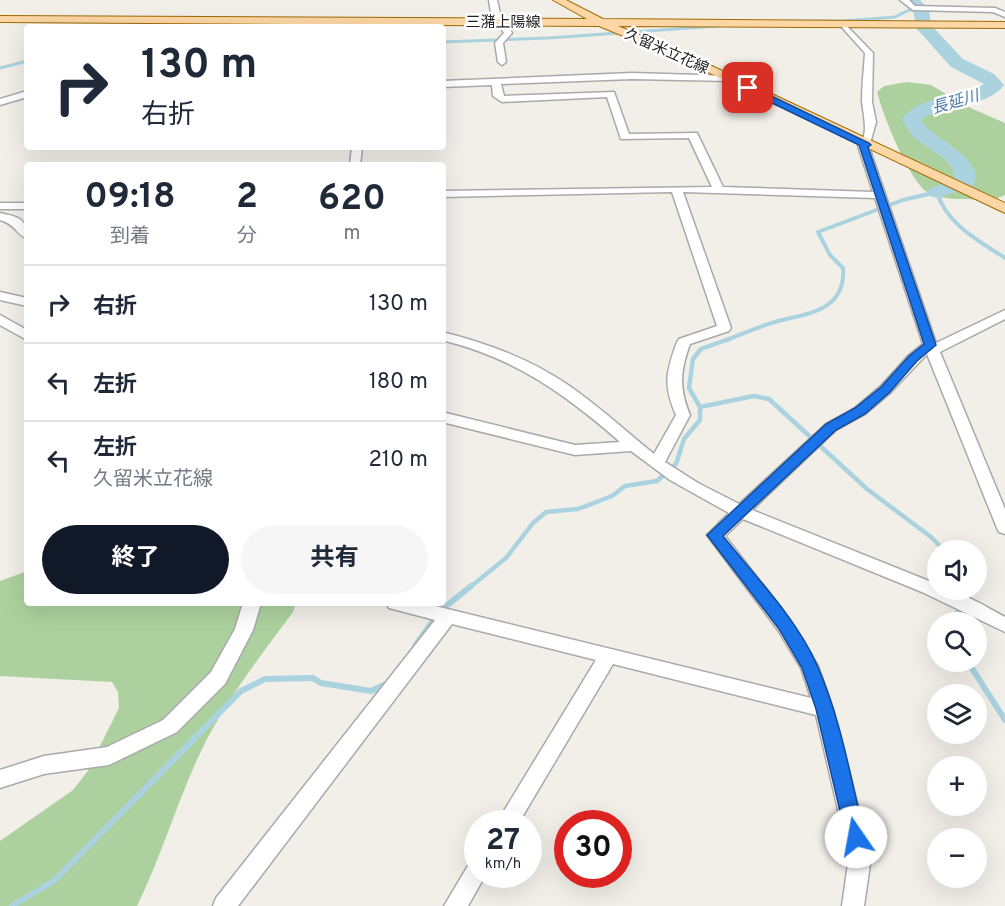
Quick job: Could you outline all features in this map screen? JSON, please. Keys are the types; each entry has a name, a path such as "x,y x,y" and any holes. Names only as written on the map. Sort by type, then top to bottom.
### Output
{"main road":[{"name":"久留米立花線","path":"558,0 602,23 729,78 1005,209"},
{"name":"三潴上陽線","path":"0,19 371,24 500,22 1005,25"}],"street":[{"path":"493,0 500,22 508,33 499,43 502,62"},
{"path":"904,0 913,8 995,10 1005,15"},
{"path":"995,10 1003,0"},
{"path":"910,24 913,8"},
{"path":"843,24 869,53 867,102 871,122 866,145 863,146 932,347 1005,528"},
{"path":"446,84 640,75 729,78"},
{"path":"496,82 498,96 502,99 611,94 625,136 693,135 719,191"},
{"path":"0,102 24,95"},
{"path":"446,195 676,189 879,195"},
{"path":"659,465 683,415 674,396 672,373 684,342 724,328 676,189"},
{"path":"0,206 24,206"},
{"path":"0,216 16,221 24,231"},
{"path":"0,296 24,301"},
{"path":"853,906 860,857 825,709 809,666 784,625 715,535 738,511 831,427 860,411 886,389 913,359 932,347 1005,314"},
{"path":"0,319 24,334"},
{"path":"446,337 499,353 562,388 632,446 676,477 738,511 881,567 1005,625"},
{"path":"446,418 575,450 632,446"},
{"path":"0,779 44,765 110,756 170,726 218,678 244,630 251,606"},
{"path":"407,606 825,709"},
{"path":"225,906 448,616"},
{"path":"515,810 608,657"},
{"path":"455,906 466,888"}],"green space":[{"path":"907,82 931,85 966,106 1005,123 1005,195 987,200 947,198 931,194 920,185 897,145 877,92 884,86"},
{"path":"24,572 24,606 295,606 208,737 137,906 0,906 0,841 73,790 87,772 119,708 118,692 112,682 0,676 0,581"}],"waterway":[{"name":"長延川","path":"911,0 921,10 923,26 957,63 988,78 995,85 975,96 931,107 911,119 923,135 960,163 965,172 965,183 937,192"},
{"path":"786,21 843,21 895,17 909,10 917,10"},
{"path":"446,42 548,38 718,26"},
{"path":"0,68 24,62"},
{"path":"724,341 771,323 813,312 832,301 839,293 843,268 830,255 818,232 903,200 937,192 948,213 965,231 1005,258"},
{"path":"700,407 689,388 693,359 701,349 729,339"},
{"path":"700,407 754,396 769,399 867,489 934,540"},
{"path":"469,588 506,558 533,523 546,512 578,509 612,496 625,486 657,481 676,464 684,439 700,420 700,407"},
{"path":"415,646 440,611 471,586"},
{"path":"958,612 961,600"},
{"path":"974,672 1005,720"},
{"path":"12,906 55,880 241,691 265,679 313,678 321,683 371,691 386,684"}],"route":[{"path":"748,88 866,145 863,146 930,345 913,359 886,389 860,411 831,427 738,511 715,535 784,625 809,666 825,709 856,837"}]}
